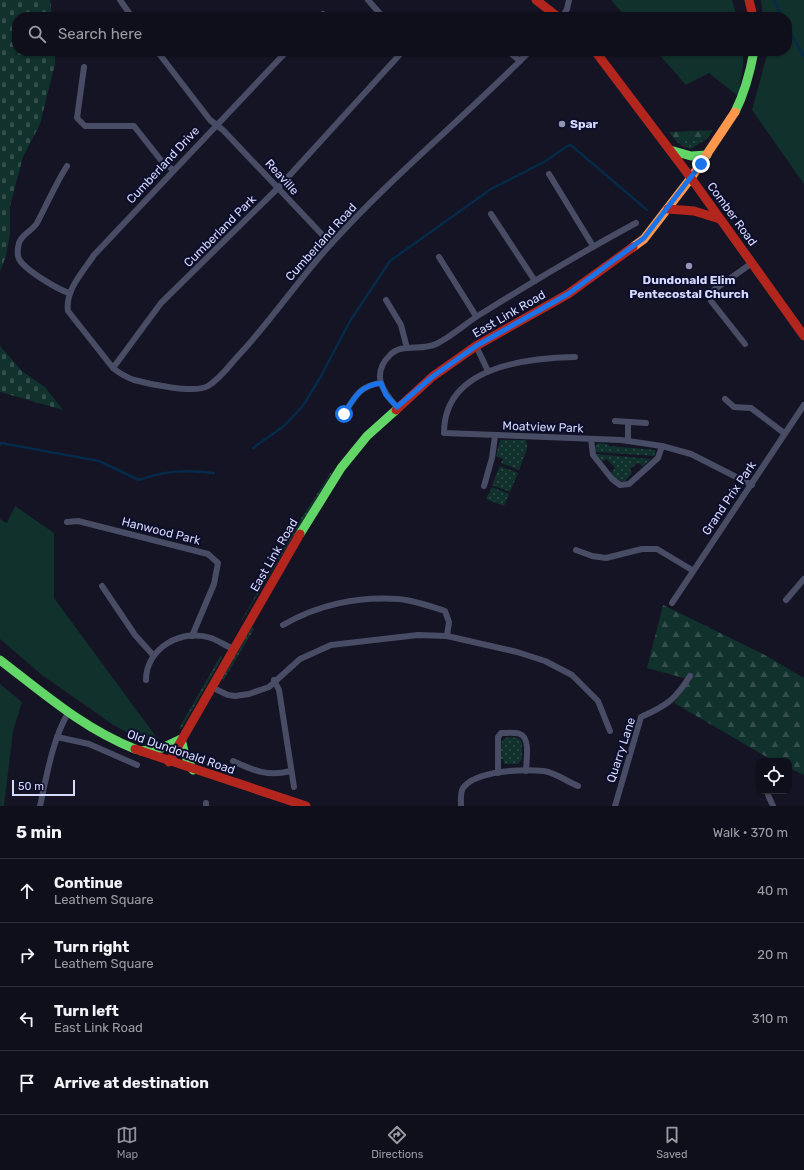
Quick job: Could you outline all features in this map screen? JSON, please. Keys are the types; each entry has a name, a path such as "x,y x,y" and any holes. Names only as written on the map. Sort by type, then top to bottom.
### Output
{"main road":[{"path":"536,0 552,12"},
{"path":"749,0 752,12"},
{"name":"Comber Road","path":"599,56 692,178 804,336"},
{"name":"East Link Road","path":"169,762 326,490 367,436 397,407 432,377 476,346 568,294 644,238 692,178 731,118 742,98 750,75 753,56"},
{"path":"669,149 687,156 707,155"},
{"path":"668,209 694,211 720,219"},
{"name":"Old Dundonald Road","path":"0,660 68,713 117,742 138,752 295,804 306,806"},
{"path":"138,752 162,748 181,739 185,755 193,770"}],"street":[{"path":"120,0 128,12"},
{"path":"368,0 379,12"},
{"path":"565,12 569,0"},
{"name":"Reaville","path":"161,56 210,120 216,124 331,244"},
{"name":"Cumberland Drive","path":"113,368 68,312 66,301 69,293 94,255 216,124 282,56"},
{"name":"Cumberland Park","path":"113,368 161,304 278,188 398,56"},
{"path":"514,56 520,61"},
{"name":"Cumberland Road","path":"113,368 121,375 134,380 158,385 195,389 207,387 257,336 331,244 408,165 525,56"},
{"path":"84,67 77,118 80,122 85,126 134,126 160,159 173,170"},
{"path":"67,166 54,187 36,225 23,236 19,243 18,253 19,259 28,268 58,289 69,293"},
{"path":"550,174 592,246"},
{"path":"490,214 534,281"},
{"path":"397,407 386,395 380,378 383,364 391,354 407,348 427,347 436,344 476,316 592,246 636,223"},
{"path":"439,257 476,316"},
{"path":"745,344 711,301 710,296 711,292 752,263"},
{"path":"386,300 401,325 407,348"},
{"path":"476,346 488,371"},
{"name":"Moatview Park","path":"575,357 524,360 488,371 470,382 451,401 446,412 444,433 628,441 662,446 691,454 752,485"},
{"path":"344,414 360,391 367,386 381,383"},
{"path":"725,400 734,407 751,408 784,433"},
{"name":"Grand Prix Park","path":"672,603 692,570 752,485 784,433 804,405"},
{"path":"614,421 646,423"},
{"path":"628,422 628,441"},
{"name":"Moatview Park","path":"484,486 492,458 495,436"},
{"name":"Moatview Park","path":"591,439 593,455 612,480 620,485 629,484 658,458 662,446"},
{"name":"Hanwood Park","path":"67,522 78,521 208,554 218,563 214,584 192,636"},
{"path":"576,550 592,556 606,558 642,549 657,549 692,570"},
{"path":"786,600 804,579"},
{"path":"102,586 135,635 153,655"},
{"path":"283,625 302,614 346,602 398,599 445,611 449,622 448,636"},
{"path":"211,688 235,696 248,694 269,686 274,680 300,659 331,644 418,635 448,636 517,652 545,661 572,675 598,701 610,731"},
{"path":"146,680 146,672 153,655 166,643 192,636 210,638 234,649"},
{"name":"Quarry Lane","path":"614,806 641,717 659,709 672,700 690,676"},
{"path":"274,680 279,690 294,787"},
{"path":"40,806 57,737 68,713"},
{"path":"498,773 498,737 501,733 520,734 525,737 527,742 526,771"},
{"path":"57,737 88,744 137,765"},
{"path":"233,761 260,773 277,775 291,771"},
{"path":"461,806 462,789 470,781 498,773 526,771 552,774 578,786"},
{"path":"768,795 773,806"}],"green space":[{"path":"0,0 50,0 51,12 12,12 12,56 55,56 55,64 40,124 23,157 10,206 10,234 6,256 0,272"},
{"path":"611,0 732,0 736,12 622,12"},
{"path":"761,0 804,0 804,184 752,110 767,56 792,56 792,12 762,12"},
{"path":"660,56 743,56 743,67 738,96 709,73 686,85"},
{"path":"713,130 708,138 677,142 669,132"},
{"path":"708,138 691,149 684,147 677,142"},
{"path":"0,346 23,372 45,387 63,410 0,392"},
{"path":"500,440 525,440 527,442 527,449 519,470 501,463 503,459 496,456"},
{"path":"598,443 608,444 609,446 656,450 654,456 595,452 595,446"},
{"path":"596,454 651,459 643,466 638,463 630,469 632,473 625,481 622,481 615,480 611,473 615,468 607,459 602,461"},
{"path":"500,466 518,473 510,492 492,485"},
{"path":"331,472 332,473 233,635 288,539"},
{"path":"492,487 509,494 504,506 486,499"},
{"path":"15,506 54,533 54,598 157,738 145,739 131,735 112,724 42,675 0,639 0,519 7,523"},
{"path":"663,605 763,654 804,678 804,775 792,769 792,758 769,758 674,703 691,680 647,668"},
{"path":"252,627 254,629 223,681 222,678"},
{"path":"221,655 222,658 181,729 179,728"},
{"path":"0,684 22,702 13,731 4,806 0,806"},
{"path":"507,737 518,738 522,742 522,759 518,764 504,764 503,759 500,759 502,741"}],"waterway":[{"path":"774,0 780,12"},
{"path":"792,35 804,57"},
{"path":"253,448 284,426 302,407 320,378 350,321 390,261 491,189 544,162 569,145 647,210"},
{"path":"0,445 1,443 99,461 139,480 158,474 176,472 194,471 214,473"}],"traffic: fast":[{"path":"735,112 747,82 753,56"},
{"path":"670,150 691,156 707,155"},
{"path":"300,534 341,468 367,436 396,410"},
{"path":"0,660 81,721 116,741 135,749"},
{"path":"141,751 162,748 181,739 185,755 193,770"}],"traffic: slow":[{"path":"633,247 644,239 691,178 735,112"}],"traffic: jam":[{"path":"536,0 552,12"},
{"path":"749,0 752,12"},
{"path":"599,56 691,178 804,336"},
{"path":"668,209 694,211 720,219"},
{"path":"396,410 432,377 476,346 568,294 633,247"},
{"path":"169,762 300,534"},
{"path":"135,749 306,806"}],"place":[{"name":"Spar","path":"562,124"},
{"name":"Dundonald Elim Pentecostal Church","path":"689,266"}],"route":[{"path":"344,414 360,391 371,384 381,383 386,395 397,407 432,377 476,346 568,294 644,238 692,178 701,164"}]}
